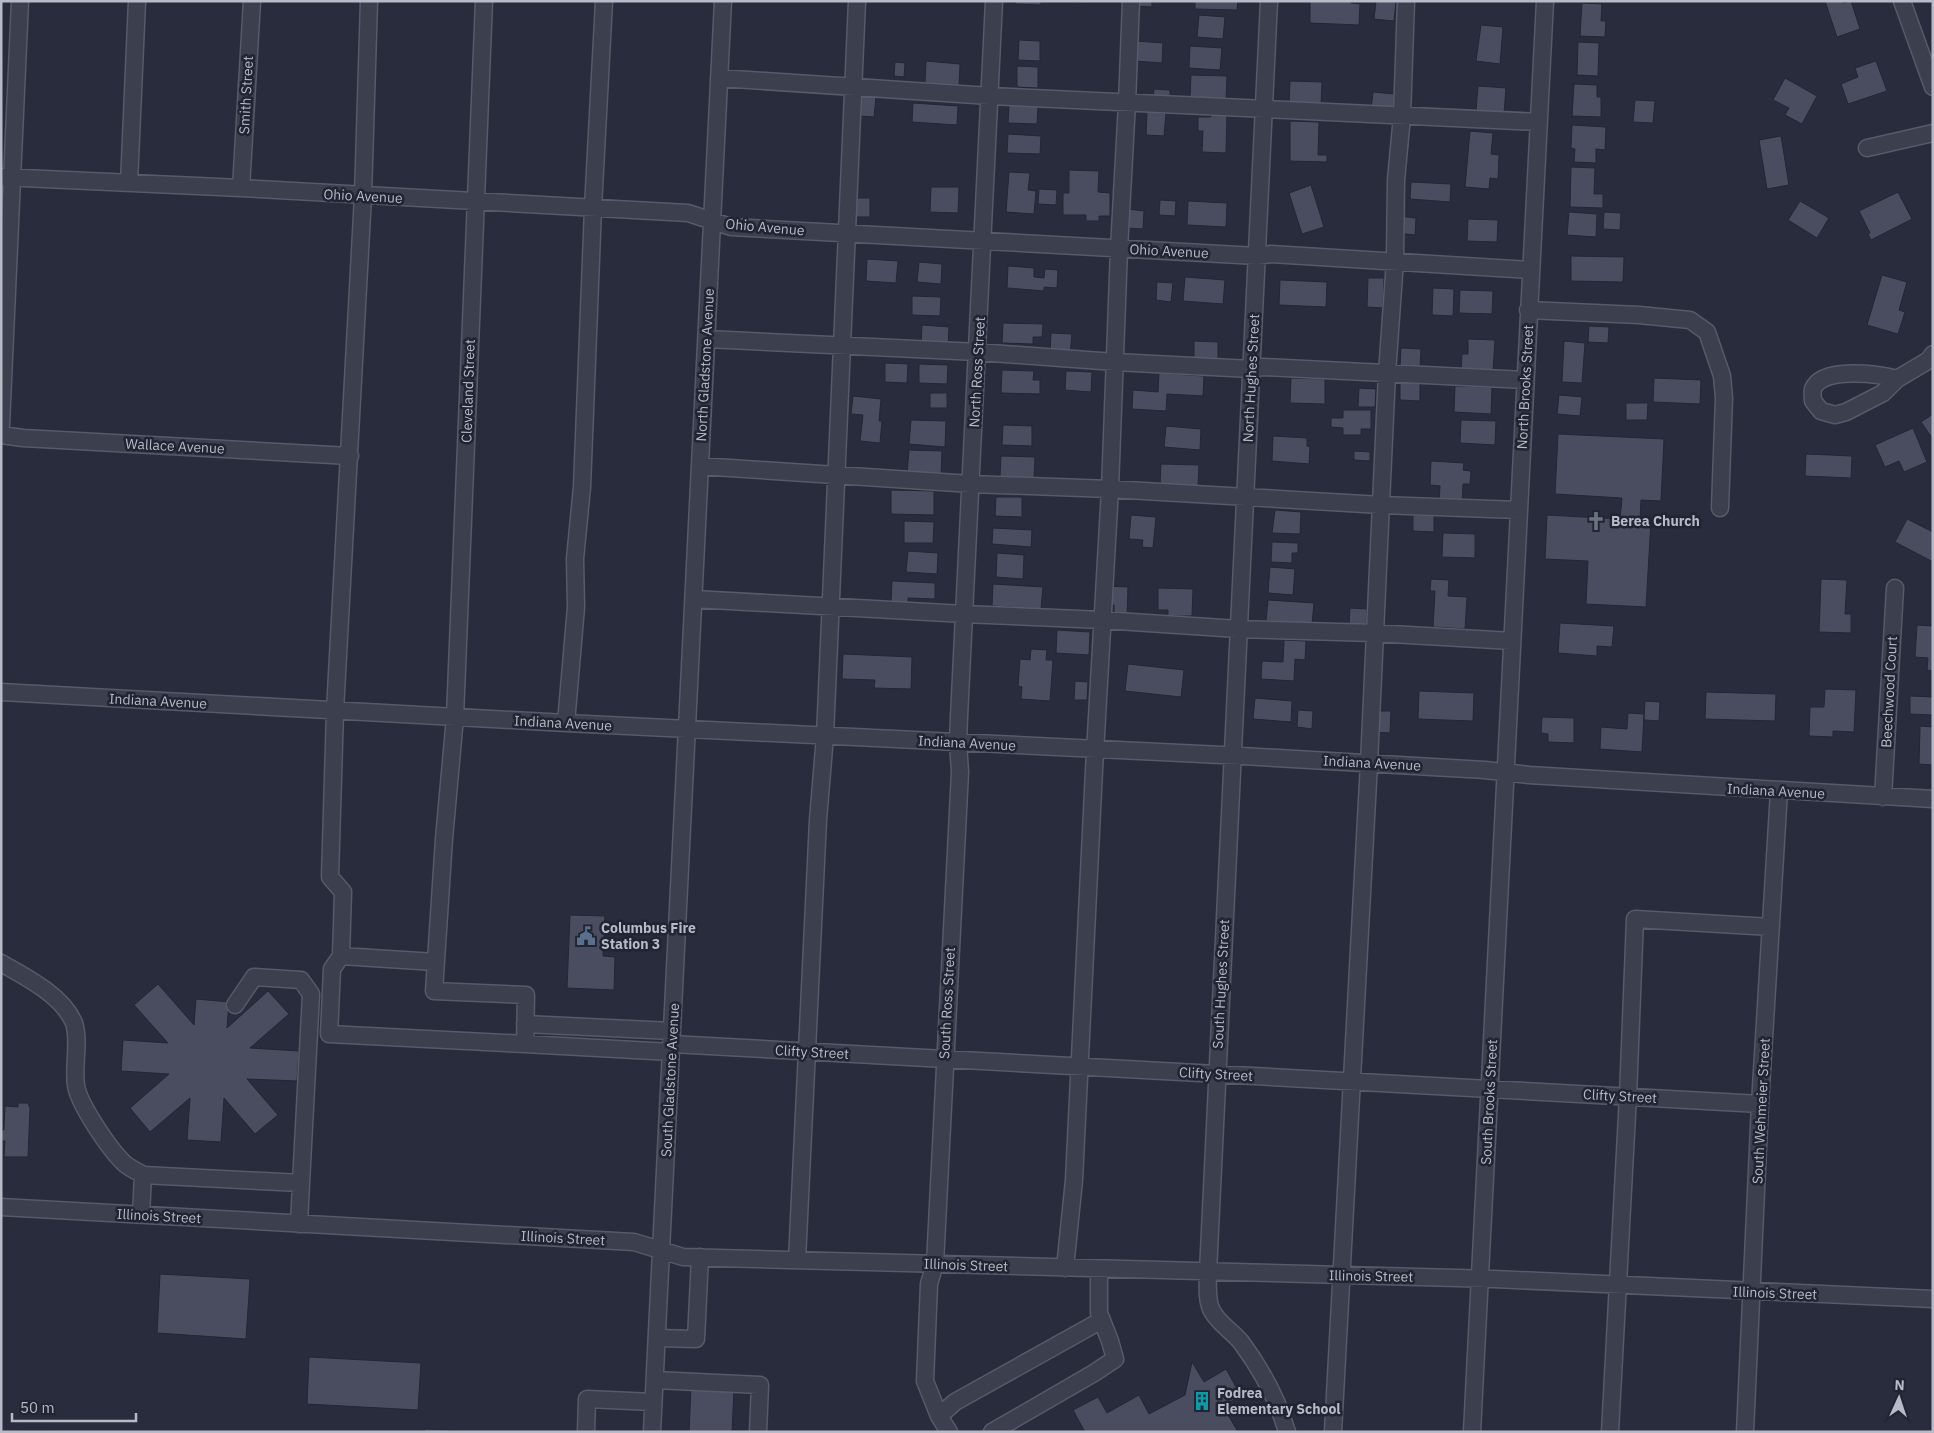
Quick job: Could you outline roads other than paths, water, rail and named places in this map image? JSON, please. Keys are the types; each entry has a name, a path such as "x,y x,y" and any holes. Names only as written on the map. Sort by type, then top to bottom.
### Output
{"street":[{"path":"1,425 6,178 20,1"},
{"path":"130,183 137,1"},
{"name":"Smith Street","path":"241,188 252,1"},
{"path":"369,1 363,196 350,456 334,711 330,877 343,892 341,956 332,969 328,1034 525,1044 672,1042"},
{"name":"Cleveland Street","path":"484,1 455,717 434,991 526,995 525,1024"},
{"path":"566,723 576,607 575,558 582,487 593,208 604,1"},
{"name":"North Gladstone Avenue","path":"687,729 723,1"},
{"path":"797,1260 818,820 825,736 857,1"},
{"name":"North Ross Street","path":"958,743 994,1"},
{"path":"1065,1268 1074,1180 1080,1066 1110,489 1131,1"},
{"name":"North Hughes Street","path":"1232,755 1269,1"},
{"path":"1333,1432 1369,763 1387,373 1395,261 1396,180 1402,116 1406,1"},
{"name":"North Brooks Street","path":"1506,773 1530,270 1546,1"},
{"path":"1902,1 1933,87"},
{"path":"720,78 990,96 1539,122"},
{"path":"1867,148 1933,133"},
{"name":"Ohio Avenue","path":"6,178 241,188 688,213 731,227 1257,256 1271,254 1530,270"},
{"path":"1528,310 1639,315 1690,320 1707,332 1722,376 1724,398 1720,508"},
{"path":"707,339 978,352 1251,369 1262,367 1525,380"},
{"path":"1897,379 1929,360 1933,354"},
{"name":"Wallace Avenue","path":"1,435 350,456"},
{"path":"700,466 971,484 1110,489 1381,505 1519,510"},
{"name":"Beechwood Court","path":"1882,797 1895,588"},
{"path":"694,599 1238,629 1374,633 1512,641"},
{"name":"Indiana Avenue","path":"1,692 566,723 1232,755 1779,791 1933,799"},
{"name":"South Gladstone Avenue","path":"652,1432 687,729"},
{"name":"South Ross Street","path":"949,1432 925,1381 929,1284 935,1264 960,772 958,743"},
{"name":"South Hughes Street","path":"1232,755 1208,1294 1211,1309 1219,1321 1239,1340 1268,1385 1283,1417 1287,1432"},
{"name":"South Brooks Street","path":"1472,1432 1506,773"},
{"name":"South Wehmeier Street","path":"1745,1432 1760,1104 1779,791"},
{"path":"1610,1432 1628,1096 1635,919 1771,928"},
{"path":"341,956 435,962"},
{"path":"1,962 36,983 58,1001 74,1024 76,1085 80,1099 104,1137 124,1162 143,1175 301,1183"},
{"path":"235,1006 254,977 301,980 311,994 299,1224"},
{"path":"525,1044 525,1024 672,1042"},
{"name":"Clifty Street","path":"672,1042 1760,1104"},
{"path":"141,1215 143,1175"},
{"name":"Illinois Street","path":"1,1207 634,1242 683,1257 1480,1278 1933,1299"},
{"path":"657,1338 696,1339 700,1257"},
{"path":"992,1432 1115,1359 1099,1313 1099,1269"},
{"path":"940,1416 955,1402 1102,1320"},
{"path":"655,1380 760,1385 758,1432"},
{"path":"586,1432 588,1399 654,1402"}],"place":[{"name":"Berea Church","path":"1596,521"},
{"name":"Columbus Fire Station 3","path":"586,936"},
{"name":"Fodrea Elementary School","path":"1202,1401"}]}
